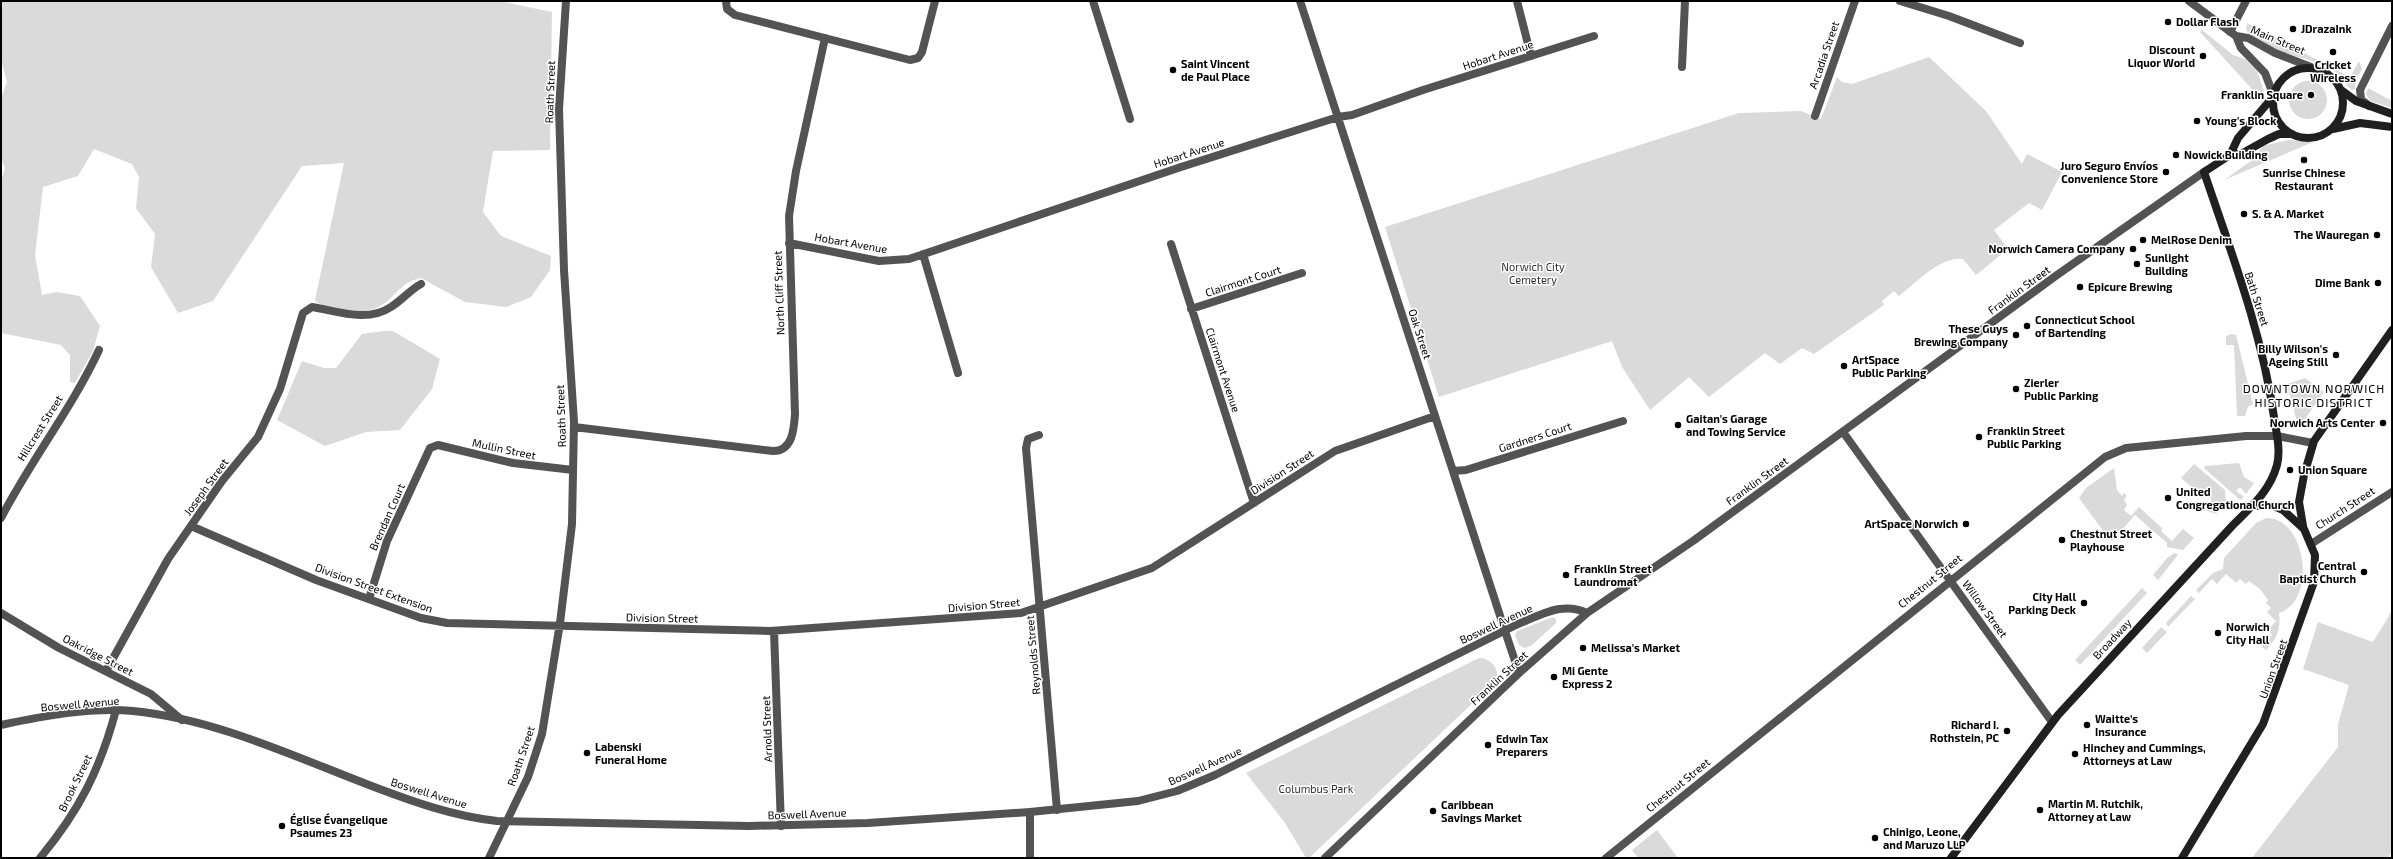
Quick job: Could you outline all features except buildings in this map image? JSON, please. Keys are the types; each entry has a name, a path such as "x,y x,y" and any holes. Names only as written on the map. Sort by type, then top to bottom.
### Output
{"main road":[{"path":"2230,155 2238,138 2273,96 2278,84 2286,75 2296,69 2311,67 2329,74 2341,90 2351,98 2369,107 2392,114"},
{"path":"2329,131 2337,123 2342,113 2344,101 2341,90"},
{"path":"2273,96 2273,110 2278,121 2292,134 2310,138 2354,123 2392,127"},
{"name":"Franklin Street","path":"2204,172 2230,155 2241,154 2275,136 2292,134"},
{"name":"Bath Street","path":"2204,172 2258,337 2277,436"},
{"path":"2304,529 2299,502 2304,475 2314,443 2392,330"},
{"name":"Broadway","path":"1951,858 2052,722 2264,494 2276,469 2278,457 2277,436"},
{"name":"Union Street","path":"2182,858 2255,741 2270,709 2314,582 2316,562 2311,544 2304,529 2283,510 2274,506 2253,506"}],"street":[{"name":"Roath Street","path":"489,858 505,822 528,777 542,734 559,627 572,524 574,427 564,270 559,109 566,1"},
{"path":"726,1 727,9 731,14 914,60 922,52 935,1"},
{"path":"1093,1 1130,119"},
{"name":"Oak Street","path":"1300,1 1519,674"},
{"path":"1517,1 1531,56"},
{"path":"1682,67 1685,1"},
{"name":"Arcadia Street","path":"1815,116 1855,1"},
{"path":"1900,1 1949,16 2020,43"},
{"name":"Main Street","path":"2189,1 2233,34 2248,38 2275,53 2311,67"},
{"path":"2233,34 2246,1"},
{"path":"2369,107 2362,101 2360,90 2392,26"},
{"name":"Main Street","path":"2233,34 2241,48 2265,73 2273,96"},
{"name":"Hobart Avenue","path":"789,243 879,261 904,260 1181,167 1338,117 1352,115 1594,36"},
{"name":"North Cliff Street","path":"574,427 773,451 785,448 793,435 795,414 789,243 793,190 825,38"},
{"name":"Franklin Street","path":"1325,858 1519,674 1587,613 1693,541 2077,261 2204,172"},
{"name":"Clairmont Avenue","path":"1171,244 1254,503"},
{"path":"923,254 958,373"},
{"name":"Clairmont Court","path":"1192,309 1302,273"},
{"name":"Joseph Street","path":"106,671 157,578 222,481 250,448 265,422 280,389 302,316 307,309 312,307 358,315 372,314 392,306 421,284"},
{"name":"Hillcrest Street","path":"1,518 29,467 83,381 99,350"},
{"name":"Division Street","path":"559,627 774,631 1016,614 1152,568 1335,451 1435,416"},
{"name":"Gardners Court","path":"1453,471 1466,470 1623,421"},
{"name":"Willow Street","path":"1843,432 2052,722"},
{"name":"Reynolds Street","path":"1039,435 1028,439 1026,448 1057,810"},
{"name":"Chestnut Street","path":"1606,858 2077,477 2115,451 2137,446 2238,437 2277,436 2314,443"},
{"name":"Mullin Street","path":"432,447 438,445 513,463 573,470"},
{"name":"Brendan Court","path":"369,599 387,541 419,475 427,452 432,447"},
{"name":"Church Street","path":"2311,544 2392,492"},
{"name":"Division Street Extension","path":"191,526 309,577 421,618 447,623 559,627"},
{"name":"Boswell Avenue","path":"1,725 70,714 116,710 141,712 182,720 259,743 429,807 471,818 505,822 781,826 868,823 1030,812 1138,801 1195,784 1505,630 1556,609 1575,608 1587,613"},
{"name":"Oakridge Street","path":"1,613 59,648 151,694 182,720"},
{"name":"Arnold Street","path":"774,631 781,826"},
{"name":"Brook Street","path":"40,858 64,828 80,804 103,751 116,710"},
{"path":"1030,812 1030,858"}],"green space":[{"path":"1,1 499,1 552,12 550,150 493,151 483,212 501,236 551,256 550,270 531,297 506,307 465,302 421,278 405,284 386,302 379,307 370,310 343,310 317,303 315,300 344,163 302,166 213,301 178,313 151,267 155,234 136,208 139,177 132,164 94,149 78,176 43,187 35,255 42,295 56,292 80,296 100,326 93,351 75,383 70,382 70,355 61,345 1,333 1,181 5,168 1,159 1,98 7,82 1,59"},
{"path":"2247,23 2350,77 2359,61 2362,69 2356,80 2355,89 2352,90 2336,72 2329,67 2260,43 2252,37 2246,29"},
{"path":"2202,30 2233,55 2245,59 2257,71 2265,94 2261,106 2261,99 2200,32"},
{"name":"Norwich City Cemetery","path":"1929,57 1986,111 2022,164 2027,154 2062,172 2042,210 2029,203 1994,230 2008,249 1976,275 1963,259 1954,259 1937,266 1899,296 1894,291 1882,301 1884,305 1814,354 1802,348 1780,364 1765,353 1709,397 1689,377 1650,410 1622,367 1612,341 1439,397 1385,227 1739,113 1801,111 1821,119 1837,77 1842,82 1852,84"},
{"path":"2308,81 2321,87 2327,100 2321,113 2308,119 2295,113 2289,100 2295,87"},
{"path":"2368,88 2392,101 2392,108 2370,101 2366,94"},
{"path":"2288,140 2313,142 2224,180 2251,161 2263,146"},
{"path":"393,331 440,359 432,389 400,430 366,432 325,446 277,420 302,361 324,368 336,368 362,334"},
{"path":"2231,334 2236,335 2253,404 2248,407 2245,416 2237,416 2234,345 2226,345 2226,336"},
{"path":"2305,378 2324,392 2304,420 2297,422 2287,384"},
{"path":"2239,463 2244,477 2254,483 2246,494 2240,487 2236,491 2244,497 2240,500 2204,468 2205,466"},
{"path":"2194,464 2225,490 2226,503 2216,514 2204,510 2212,500 2201,490 2198,493 2181,478"},
{"path":"2114,468 2117,490 2122,496 2124,493 2127,496 2124,500 2127,505 2124,510 2131,516 2139,507 2163,529 2161,531 2172,541 2183,529 2194,538 2183,550 2167,547 2167,543 2135,515 2112,541 2110,540 2079,498 2086,488"},
{"path":"2266,518 2280,521 2290,531 2298,544 2302,560 2303,577 2299,593 2291,605 2279,613 2279,629 2273,642 2266,650 2261,646 2272,635 2268,630 2276,621 2267,612 2271,608 2266,603 2268,600 2260,589 2249,581 2246,584 2240,579 2236,583 2226,574 2217,584 2212,579 2199,593 2196,590 2213,573 2223,569 2224,558 2256,523"},
{"path":"2175,553 2178,555 2158,580 2153,575 2168,557"},
{"path":"2142,588 2147,593 2080,665 2075,660"},
{"path":"2191,596 2195,599 2168,627 2166,623"},
{"path":"2392,611 2392,851 2388,858 2252,858 2338,747 2338,724 2349,685 2303,669 2318,622 2373,642"},
{"path":"1553,617 1556,619 1556,623 1532,645 1525,648 1519,645 1515,635 1517,631"},
{"path":"2161,627 2167,632 2147,653 2142,648"},
{"name":"Columbus Park","path":"1479,658 1488,660 1496,669 1497,678 1495,682 1309,858 1306,858 1285,823 1246,773"},
{"path":"1657,830 1678,858 1638,858 1632,850"}],"place":[{"name":"Dollar Flash","path":"2168,22"},
{"name":"JDrazaInk","path":"2293,29"},
{"name":"Cricket Wireless","path":"2333,52"},
{"name":"Discount Liquor World","path":"2203,56"},
{"name":"Saint Vincent de Paul Place","path":"1173,70"},
{"name":"Franklin Square","path":"2311,95"},
{"name":"Young's Block","path":"2197,121"},
{"name":"Nowick Building","path":"2176,155"},
{"name":"Sunrise Chinese Restaurant","path":"2304,160"},
{"name":"Juro Seguro Envíos Convenience Store","path":"2166,172"},
{"name":"S. & A. Market","path":"2244,214"},
{"name":"The Wauregan","path":"2377,235"},
{"name":"MelRose Denim","path":"2143,240"},
{"name":"Norwich Camera Company","path":"2133,249"},
{"name":"Sunlight Building","path":"2137,264"},
{"name":"Dime Bank","path":"2378,283"},
{"name":"Epicure Brewing","path":"2080,287"},
{"name":"Connecticut School of Bartending","path":"2027,326"},
{"name":"These Guys Brewing Company","path":"2016,335"},
{"name":"Billy Wilson's Ageing Still","path":"2336,355"},
{"name":"ArtSpace Public Parking","path":"1844,366"},
{"name":"Zierler Public Parking","path":"2016,389"},
{"name":"Norwich Arts Center","path":"2383,423"},
{"name":"Gaitan's Garage and Towing Service","path":"1678,425"},
{"name":"Franklin Street Public Parking","path":"1979,437"},
{"name":"Union Square","path":"2290,470"},
{"name":"United Congregational Church","path":"2168,498"},
{"name":"ArtSpace Norwich","path":"1966,524"},
{"name":"Chestnut Street Playhouse","path":"2062,540"},
{"name":"Central Baptist Church","path":"2364,572"},
{"name":"Franklin Street Laundromat","path":"1566,575"},
{"name":"City Hall Parking Deck","path":"2084,603"},
{"name":"Norwich City Hall","path":"2218,633"},
{"name":"Melissa's Market","path":"1583,648"},
{"name":"Mi Gente Express 2","path":"1554,677"},
{"name":"Waitte’s Insurance","path":"2087,725"},
{"name":"Richard I. Rothstein, PC","path":"2007,731"},
{"name":"Edwin Tax Preparers","path":"1488,745"},
{"name":"Labenski Funeral Home","path":"587,753"},
{"name":"Hinchey and Cummings, Attorneys at Law","path":"2075,754"},
{"name":"Martin M. Rutchik, Attorney at Law","path":"2040,810"},
{"name":"Caribbean Savings Market","path":"1433,811"},
{"name":"Église Évangelique Psaumes 23","path":"282,826"},
{"name":"Chinigo, Leone, and Maruzo LLP","path":"1875,838"}],"district":[{"name":"DOWNTOWN NORWICH HISTORIC DISTRICT","path":"2314,396"}]}
